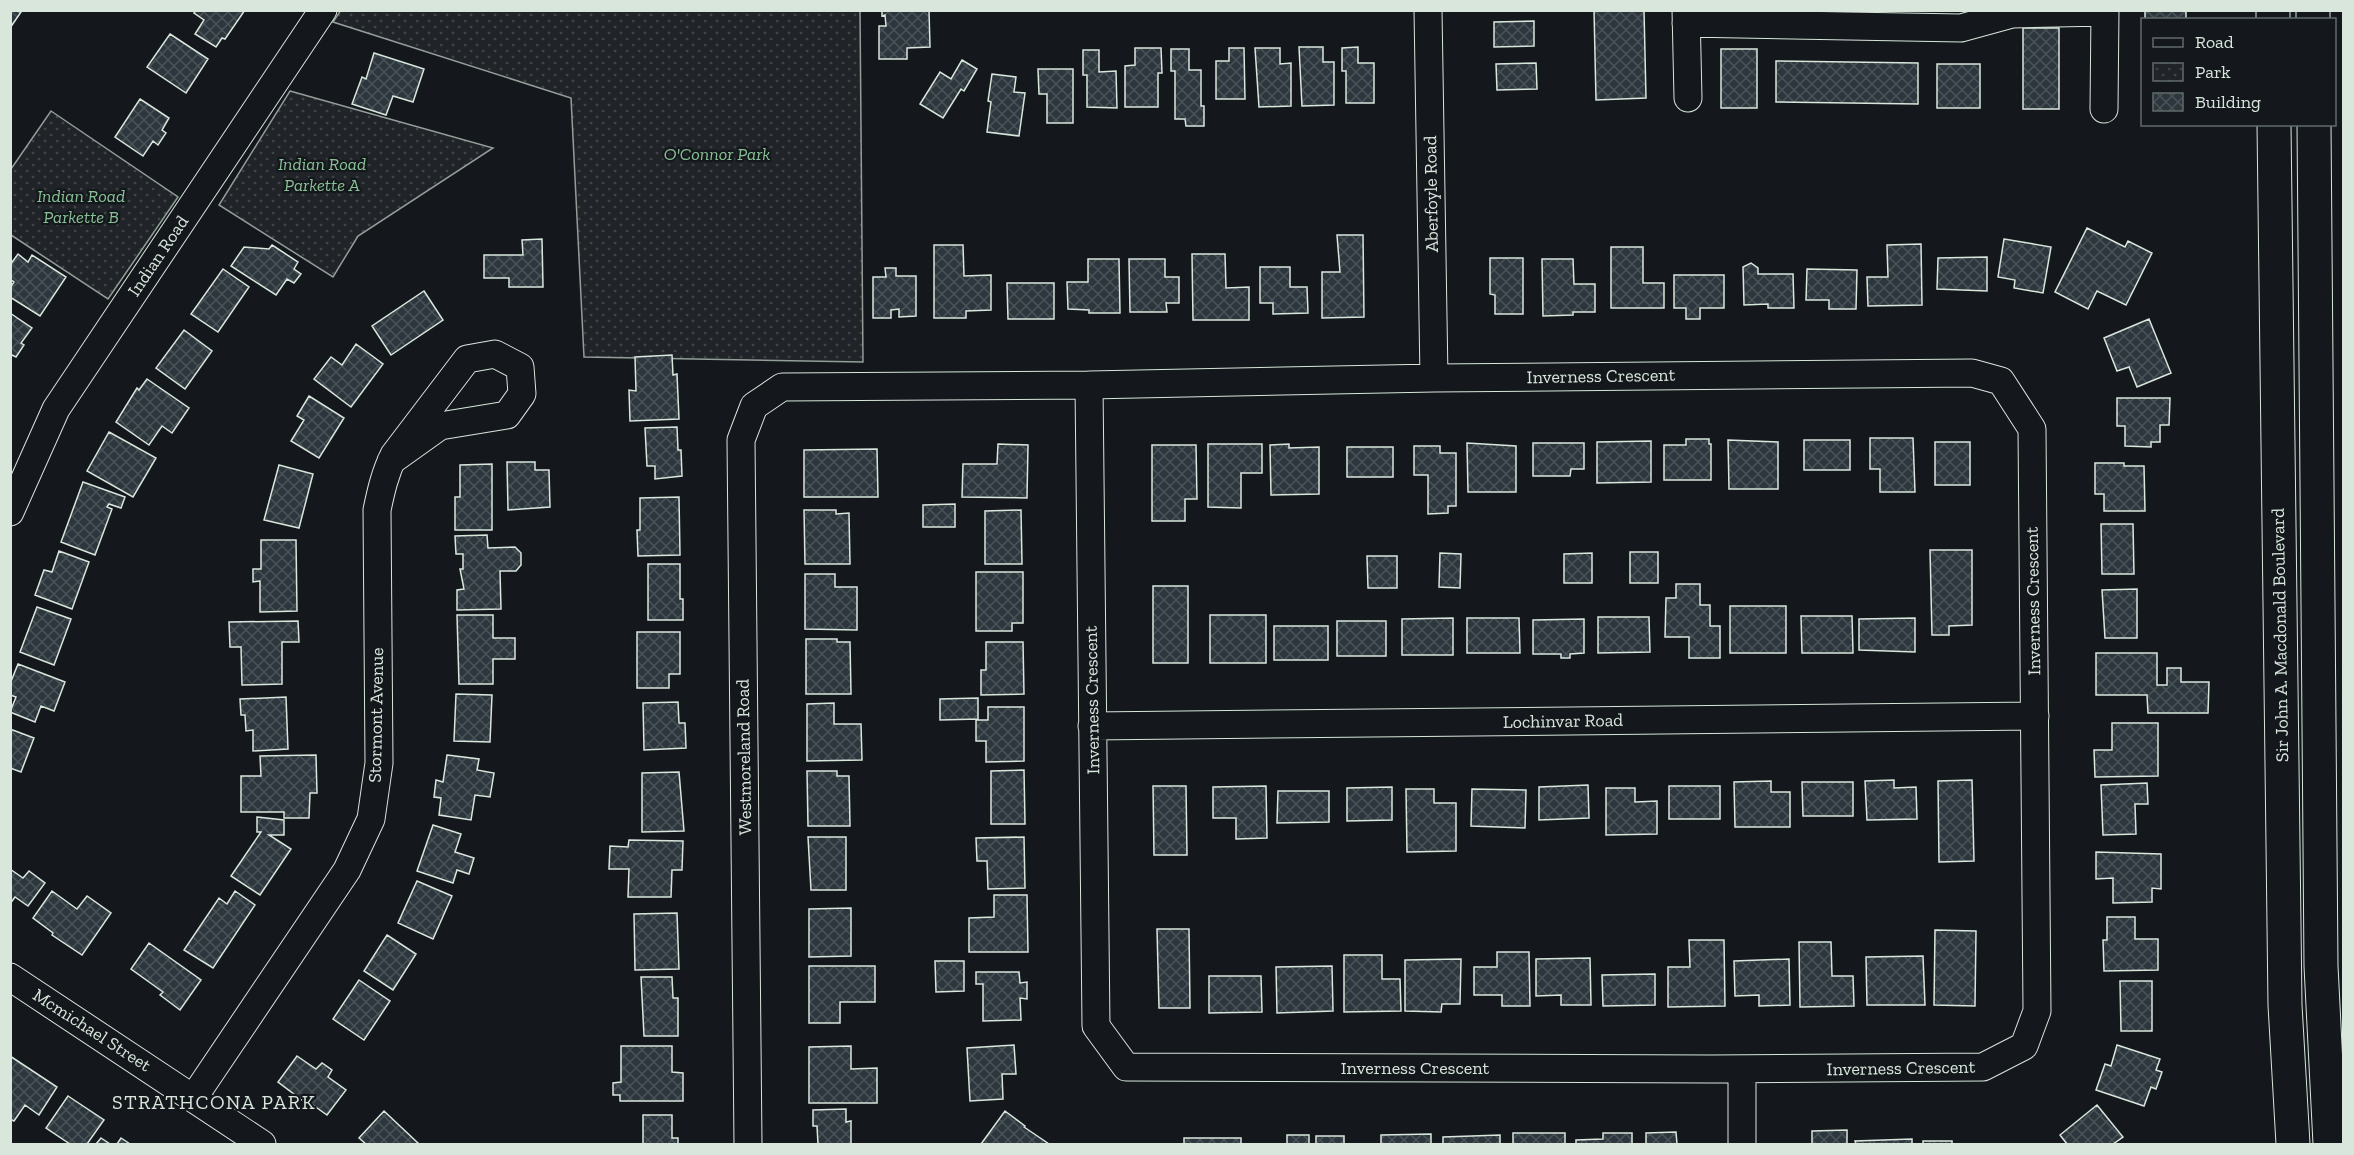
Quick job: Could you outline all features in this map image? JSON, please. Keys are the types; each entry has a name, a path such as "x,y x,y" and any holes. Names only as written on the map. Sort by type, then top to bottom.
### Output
{"main road":[{"name":"Sir John A. Macdonald Boulevard","path":"2274,126 2285,1005 2293,1144"},
{"name":"Sir John A. Macdonald Boulevard","path":"2314,126 2321,966 2330,1144"}],"street":[{"name":"Indian Road","path":"10,512 15,485 56,409 323,10"},
{"name":"Aberfoyle Road","path":"1428,10 1434,378"},
{"path":"1688,98 1686,17 1961,27 2012,14 2105,11 2104,109"},
{"name":"Stormont Avenue","path":"194,1097 347,870 370,819 379,763 377,510 381,488 391,461 467,359 495,354 520,367 522,394 507,415 440,426 391,461"},
{"name":"Inverness Crescent","path":"782,387 1089,386 1434,378 1972,373 2001,381 2032,429 2037,1011 2024,1046 1983,1067 1742,1069 1126,1067 1096,1026 1089,386"},
{"name":"Westmoreland Road","path":"748,1144 741,440 754,406 782,387"},
{"name":"Lochinvar Road","path":"1092,726 2035,716"},
{"name":"Mcmichael Street","path":"10,977 262,1144"},
{"path":"1742,1069 1743,1144"}],"green space":[{"name":"O'Connor Park","path":"341,10 860,11 863,362 584,357 571,98 333,22"},
{"name":"Indian Road Parkette A","path":"290,91 493,148 358,236 333,277 219,205"},
{"name":"Indian Road Parkette B","path":"51,111 178,197 108,299 11,235 11,169"}],"building":[{"path":"10,10 21,12 10,28"},
{"path":"196,10 245,10 225,39 222,38 216,47 195,34 204,20 194,13"},
{"path":"882,10 929,10 930,47 907,48 907,59 879,59 879,26 886,26"},
{"path":"1594,10 1644,10 1646,98 1596,100"},
{"path":"2145,10 2186,10 2186,18 2145,18"},
{"path":"1534,21 1534,46 1494,47 1494,22"},
{"path":"2023,28 2059,28 2059,109 2023,109"},
{"path":"170,34 208,59 186,93 147,67"},
{"path":"1299,47 1323,47 1323,62 1334,62 1334,105 1302,106"},
{"path":"1358,47 1358,63 1374,63 1374,103 1346,103 1346,71 1342,71 1342,48"},
{"path":"1135,48 1161,48 1162,73 1158,73 1158,107 1125,107 1125,66 1135,65"},
{"path":"1229,48 1244,48 1245,99 1216,99 1216,61 1229,61"},
{"path":"1255,48 1280,48 1280,64 1291,63 1291,106 1259,107"},
{"path":"1171,49 1189,49 1189,70 1201,70 1201,106 1204,106 1204,126 1186,126 1185,119 1175,119 1175,71 1171,71"},
{"path":"1721,49 1757,49 1757,108 1721,108"},
{"path":"1083,50 1099,50 1099,72 1116,71 1117,108 1087,107 1087,75 1083,75"},
{"path":"374,53 424,69 413,102 393,96 386,115 352,104 362,77 366,79"},
{"path":"962,60 977,69 964,91 961,89 943,118 920,104 940,72 951,79"},
{"path":"1776,61 1918,63 1918,104 1776,102"},
{"path":"1536,63 1537,89 1497,90 1496,64"},
{"path":"1937,64 1980,64 1980,108 1937,108"},
{"path":"1038,69 1073,69 1073,123 1047,123 1047,94 1039,94"},
{"path":"992,74 1016,77 1014,92 1025,93 1019,136 987,132"},
{"path":"140,99 169,118 162,130 166,133 158,145 153,141 143,156 115,137"},
{"path":"2087,228 2125,247 2128,241 2152,253 2126,305 2097,291 2088,309 2055,292"},
{"path":"1337,235 1363,235 1364,317 1322,318 1322,272 1340,272"},
{"path":"542,239 543,287 509,287 509,278 484,278 484,255 523,255 522,240"},
{"path":"2004,239 2051,247 2043,293 2014,288 2015,280 1998,277"},
{"path":"1921,244 1922,305 1868,306 1867,277 1888,277 1887,245"},
{"path":"272,245 298,262 294,269 301,274 294,283 287,279 276,295 231,266 244,247 269,249"},
{"path":"934,245 963,245 964,276 991,275 991,310 966,311 966,318 934,318"},
{"path":"1611,247 1643,247 1643,283 1664,283 1664,308 1611,308"},
{"path":"18,254 28,262 32,255 66,277 40,316 10,297 10,288 14,282 10,279 10,265"},
{"path":"1192,254 1225,254 1226,288 1249,287 1249,320 1193,320"},
{"path":"1987,257 1987,291 1937,289 1938,258"},
{"path":"1490,258 1523,258 1523,314 1495,314 1495,295 1490,294"},
{"path":"1088,259 1119,259 1120,313 1089,313 1089,310 1068,309 1067,282 1088,282"},
{"path":"1129,259 1165,259 1165,277 1179,277 1179,303 1166,303 1167,312 1130,312"},
{"path":"1542,259 1573,259 1574,284 1595,284 1595,312 1543,316"},
{"path":"1751,263 1758,268 1758,274 1793,274 1794,308 1768,308 1768,304 1744,305 1743,267"},
{"path":"1260,267 1290,267 1290,287 1307,287 1308,313 1273,314 1273,303 1260,303"},
{"path":"885,268 896,268 896,276 916,276 916,316 899,317 899,309 891,310 891,318 873,318 873,277 886,277"},
{"path":"223,269 249,287 218,332 191,314"},
{"path":"1807,269 1857,270 1856,309 1829,309 1829,300 1806,300"},
{"path":"1674,275 1724,275 1724,308 1700,308 1700,319 1686,319 1686,308 1674,308"},
{"path":"1007,283 1054,283 1054,319 1008,319"},
{"path":"424,291 443,320 391,355 372,326"},
{"path":"10,313 32,328 21,343 24,345 16,357 12,355 10,358"},
{"path":"2149,319 2171,373 2137,387 2129,367 2117,371 2104,338"},
{"path":"184,330 212,351 185,389 156,368"},
{"path":"356,344 383,364 351,407 314,379 331,357 342,365"},
{"path":"672,355 673,375 677,374 679,419 630,421 629,390 636,391 635,357"},
{"path":"147,379 189,408 172,433 162,426 149,445 116,422 137,388 139,390"},
{"path":"309,396 344,418 319,458 291,441 304,420 297,416"},
{"path":"2117,398 2170,398 2169,425 2160,425 2160,442 2151,442 2151,447 2125,446 2125,426 2117,426"},
{"path":"677,427 682,476 655,479 655,466 647,466 645,428"},
{"path":"109,432 156,458 133,497 87,471"},
{"path":"1870,438 1913,438 1915,492 1880,492 1880,469 1870,469"},
{"path":"1686,439 1709,439 1711,480 1664,480 1664,445 1686,445"},
{"path":"1728,440 1778,442 1778,489 1729,489"},
{"path":"1804,440 1850,440 1850,470 1804,470"},
{"path":"1651,441 1651,482 1597,483 1597,442"},
{"path":"1935,442 1970,442 1970,485 1935,485"},
{"path":"1467,443 1516,446 1516,492 1468,492"},
{"path":"1533,443 1584,443 1584,469 1571,469 1570,476 1533,476"},
{"path":"998,444 1028,445 1027,498 962,497 963,464 997,464"},
{"path":"1208,444 1262,444 1262,473 1241,473 1241,508 1208,507"},
{"path":"1289,444 1289,448 1319,447 1319,494 1271,495 1270,445"},
{"path":"1152,445 1196,445 1197,499 1185,499 1185,521 1152,521"},
{"path":"1414,446 1440,446 1440,453 1456,453 1456,506 1448,506 1448,513 1428,514 1428,475 1414,475"},
{"path":"1347,447 1393,447 1393,477 1347,477"},
{"path":"877,449 878,497 804,497 804,450"},
{"path":"507,462 535,462 535,470 549,470 550,507 508,510"},
{"path":"2095,463 2144,466 2145,511 2104,511 2104,494 2095,494"},
{"path":"492,464 492,530 455,530 455,497 460,497 460,465"},
{"path":"279,465 313,474 299,528 264,520"},
{"path":"83,482 125,497 121,508 109,504 107,507 112,509 95,555 61,542"},
{"path":"679,497 680,555 638,556 637,530 640,530 640,498"},
{"path":"955,504 955,527 923,527 923,505"},
{"path":"804,510 836,510 836,514 849,513 850,564 805,564"},
{"path":"1021,510 1022,564 985,564 985,511"},
{"path":"2101,524 2133,524 2134,574 2102,574"},
{"path":"487,535 488,548 515,547 521,553 521,565 516,571 500,571 501,609 457,610 457,590 464,589 460,569 463,569 463,554 456,554 455,536"},
{"path":"261,540 296,540 297,611 260,612 260,581 253,582 253,569 261,569"},
{"path":"1930,550 1972,550 1972,625 1949,626 1949,635 1932,635"},
{"path":"59,551 89,562 72,609 35,595 44,570 52,572"},
{"path":"1630,552 1658,552 1658,583 1630,583"},
{"path":"1440,553 1461,554 1460,588 1439,587"},
{"path":"1592,553 1592,583 1564,583 1564,554"},
{"path":"1367,556 1397,556 1397,588 1368,588"},
{"path":"648,564 680,564 680,599 683,599 683,620 648,620"},
{"path":"976,572 1023,572 1023,623 1012,623 1012,631 976,631"},
{"path":"805,574 835,574 835,587 857,587 857,630 805,629"},
{"path":"1676,584 1700,584 1700,605 1710,605 1710,626 1720,626 1720,658 1689,658 1689,637 1665,637 1666,598 1676,598"},
{"path":"1153,586 1188,586 1188,663 1153,663"},
{"path":"2137,589 2137,638 2105,638 2102,590"},
{"path":"1730,606 1786,606 1786,653 1730,653"},
{"path":"37,607 71,619 54,665 20,652"},
{"path":"457,615 493,615 493,638 515,638 515,659 493,659 493,684 459,684"},
{"path":"1210,615 1266,615 1266,663 1210,663"},
{"path":"1801,616 1852,616 1853,653 1802,653"},
{"path":"1598,617 1649,617 1650,652 1598,653"},
{"path":"1453,618 1453,655 1402,655 1402,619"},
{"path":"1467,618 1519,618 1520,653 1467,653"},
{"path":"1915,618 1915,652 1859,650 1859,619"},
{"path":"1584,619 1584,653 1570,654 1570,658 1561,658 1561,654 1533,654 1533,620"},
{"path":"298,621 299,642 282,642 282,684 242,685 241,647 230,647 229,622"},
{"path":"1337,621 1386,621 1386,656 1337,656"},
{"path":"1274,626 1328,626 1328,660 1274,660"},
{"path":"637,632 680,632 680,674 669,674 669,688 637,688"},
{"path":"806,639 837,639 837,642 850,642 851,694 806,694"},
{"path":"986,642 1023,642 1024,694 981,695 981,670 986,670"},
{"path":"2096,653 2157,653 2157,685 2167,685 2167,668 2181,668 2181,682 2209,682 2208,713 2148,713 2147,695 2096,695"},
{"path":"18,664 65,682 54,711 41,706 35,722 10,712 16,697 10,695 10,684"},
{"path":"456,694 492,695 490,742 454,741"},
{"path":"286,697 288,749 253,751 253,730 246,731 245,715 241,715 240,699"},
{"path":"978,698 978,719 940,720 940,699"},
{"path":"678,702 679,723 685,723 686,748 644,750 643,703"},
{"path":"834,703 834,724 861,724 862,760 807,761 807,704"},
{"path":"988,707 1024,707 1024,761 986,762 986,741 976,741 976,720 988,720"},
{"path":"2112,723 2158,723 2158,776 2095,777 2094,750 2112,750"},
{"path":"10,729 34,738 21,772 10,768"},
{"path":"316,755 317,793 310,793 309,818 284,818 284,812 241,812 241,776 261,776 260,756"},
{"path":"447,755 479,759 477,770 494,773 490,797 475,795 471,820 439,815 441,798 434,797 436,780 443,782"},
{"path":"1024,770 1025,824 991,824 991,771"},
{"path":"807,771 837,771 837,776 849,776 850,826 808,826"},
{"path":"679,772 684,831 642,832 642,773"},
{"path":"1894,780 1894,788 1916,787 1917,819 1867,820 1865,781"},
{"path":"1972,780 1974,861 1939,862 1938,781"},
{"path":"1771,781 1771,792 1790,792 1790,827 1735,827 1734,782"},
{"path":"1802,782 1853,782 1853,816 1803,816"},
{"path":"2147,783 2148,804 2135,804 2136,834 2103,835 2101,785"},
{"path":"1588,785 1589,818 1539,820 1539,787"},
{"path":"1153,786 1186,786 1187,855 1154,855"},
{"path":"1266,786 1267,838 1236,839 1236,818 1213,818 1213,787"},
{"path":"1669,786 1720,786 1720,819 1669,819"},
{"path":"1392,787 1392,820 1347,821 1347,788"},
{"path":"1606,788 1635,788 1635,802 1657,801 1657,834 1606,835"},
{"path":"1406,789 1434,789 1434,803 1456,803 1456,851 1407,852"},
{"path":"1472,789 1526,790 1525,828 1471,826"},
{"path":"1278,791 1329,791 1329,822 1277,823"},
{"path":"257,817 284,820 284,835 269,835 291,849 260,895 231,876 261,832 257,832"},
{"path":"433,825 461,834 455,852 474,858 469,874 457,870 453,883 417,871"},
{"path":"808,837 846,837 846,890 811,890"},
{"path":"1024,837 1025,888 988,889 987,861 977,861 976,838"},
{"path":"629,840 683,841 682,870 672,870 671,897 628,897 629,869 609,869 610,846 628,847"},
{"path":"2096,852 2161,854 2161,889 2152,888 2152,902 2113,903 2113,878 2096,879"},
{"path":"10,869 23,878 29,871 45,883 28,906 15,897 10,904"},
{"path":"417,881 452,896 433,939 398,923"},
{"path":"52,891 77,909 87,896 111,913 82,955 52,935 53,933 33,918"},
{"path":"235,891 255,905 213,968 184,950 219,898 227,904"},
{"path":"994,895 1027,895 1028,952 969,952 969,918 994,917"},
{"path":"851,908 851,956 809,957 809,909"},
{"path":"677,913 679,969 635,970 634,914"},
{"path":"2107,917 2135,917 2135,939 2158,939 2158,970 2104,971 2103,940 2107,940"},
{"path":"1157,929 1189,929 1190,1008 1159,1008"},
{"path":"1935,930 1976,931 1975,1006 1934,1005"},
{"path":"387,935 416,954 393,990 364,971"},
{"path":"1689,940 1724,940 1725,1006 1668,1007 1668,967 1690,967"},
{"path":"1799,942 1831,942 1832,976 1853,976 1854,1006 1800,1007"},
{"path":"149,943 201,980 180,1010 160,995 163,992 131,969"},
{"path":"1497,952 1529,952 1530,1006 1502,1006 1502,995 1474,995 1474,967 1497,967"},
{"path":"1344,955 1382,955 1382,979 1400,979 1401,1011 1344,1012"},
{"path":"1923,956 1925,1005 1867,1005 1866,957"},
{"path":"1590,958 1591,1005 1561,1005 1561,995 1536,996 1536,959"},
{"path":"1461,959 1460,1004 1442,1004 1441,1012 1405,1011 1405,960"},
{"path":"1789,959 1790,1005 1759,1006 1759,995 1735,996 1734,961"},
{"path":"935,961 964,961 964,991 936,992"},
{"path":"809,966 875,966 875,1002 840,1002 840,1023 809,1023"},
{"path":"1332,966 1333,1011 1277,1013 1276,967"},
{"path":"976,972 1019,972 1020,983 1027,982 1027,999 1020,998 1021,1020 983,1021 983,984 976,984"},
{"path":"1655,974 1655,1005 1603,1006 1602,975"},
{"path":"1209,976 1261,976 1262,1012 1209,1013"},
{"path":"641,977 672,977 673,998 678,998 678,1036 644,1036"},
{"path":"359,980 390,1001 364,1040 333,1019"},
{"path":"2120,981 2152,981 2152,1031 2121,1031"},
{"path":"1014,1045 1016,1074 1002,1074 1003,1099 970,1101 967,1048"},
{"path":"2117,1045 2160,1059 2156,1070 2162,1072 2156,1089 2151,1087 2144,1106 2096,1090 2105,1064 2111,1066"},
{"path":"621,1046 672,1046 672,1072 683,1073 683,1101 620,1101 620,1095 613,1095 613,1083 621,1082"},
{"path":"851,1046 851,1069 877,1068 877,1103 809,1103 809,1047"},
{"path":"10,1056 57,1087 39,1115 25,1105 14,1121 10,1119"},
{"path":"297,1056 316,1069 322,1063 332,1070 328,1077 346,1090 327,1115 278,1082"},
{"path":"68,1096 104,1120 87,1144 70,1144 46,1128"},
{"path":"2097,1105 2123,1137 2113,1144 2067,1144 2060,1135"},
{"path":"846,1109 846,1122 851,1121 851,1144 818,1144 817,1126 813,1126 813,1110"},
{"path":"384,1111 419,1144 366,1144 359,1138"},
{"path":"1005,1111 1024,1127 1049,1144 981,1144"},
{"path":"643,1115 672,1115 672,1138 678,1138 678,1144 643,1144"},
{"path":"1847,1130 1847,1144 1812,1144 1812,1131"},
{"path":"1676,1132 1677,1144 1646,1144 1646,1133"},
{"path":"1513,1133 1565,1133 1565,1144 1513,1144"},
{"path":"1603,1133 1632,1133 1632,1144 1576,1144 1576,1140 1603,1139"},
{"path":"1431,1134 1431,1144 1381,1144 1381,1135"},
{"path":"1287,1135 1309,1135 1309,1144 1287,1144"},
{"path":"1500,1135 1500,1144 1443,1144 1443,1137"},
{"path":"1316,1136 1344,1136 1344,1144 1316,1144"},
{"path":"101,1138 110,1144 96,1144"},
{"path":"121,1138 130,1144 117,1144"},
{"path":"1184,1138 1241,1138 1241,1144 1184,1144"},
{"path":"1912,1139 1912,1144 1856,1144 1855,1141"},
{"path":"1923,1141 1952,1141 1952,1144 1923,1144"}],"district":[{"name":"STRATHCONA PARK","path":"214,1102"}]}
